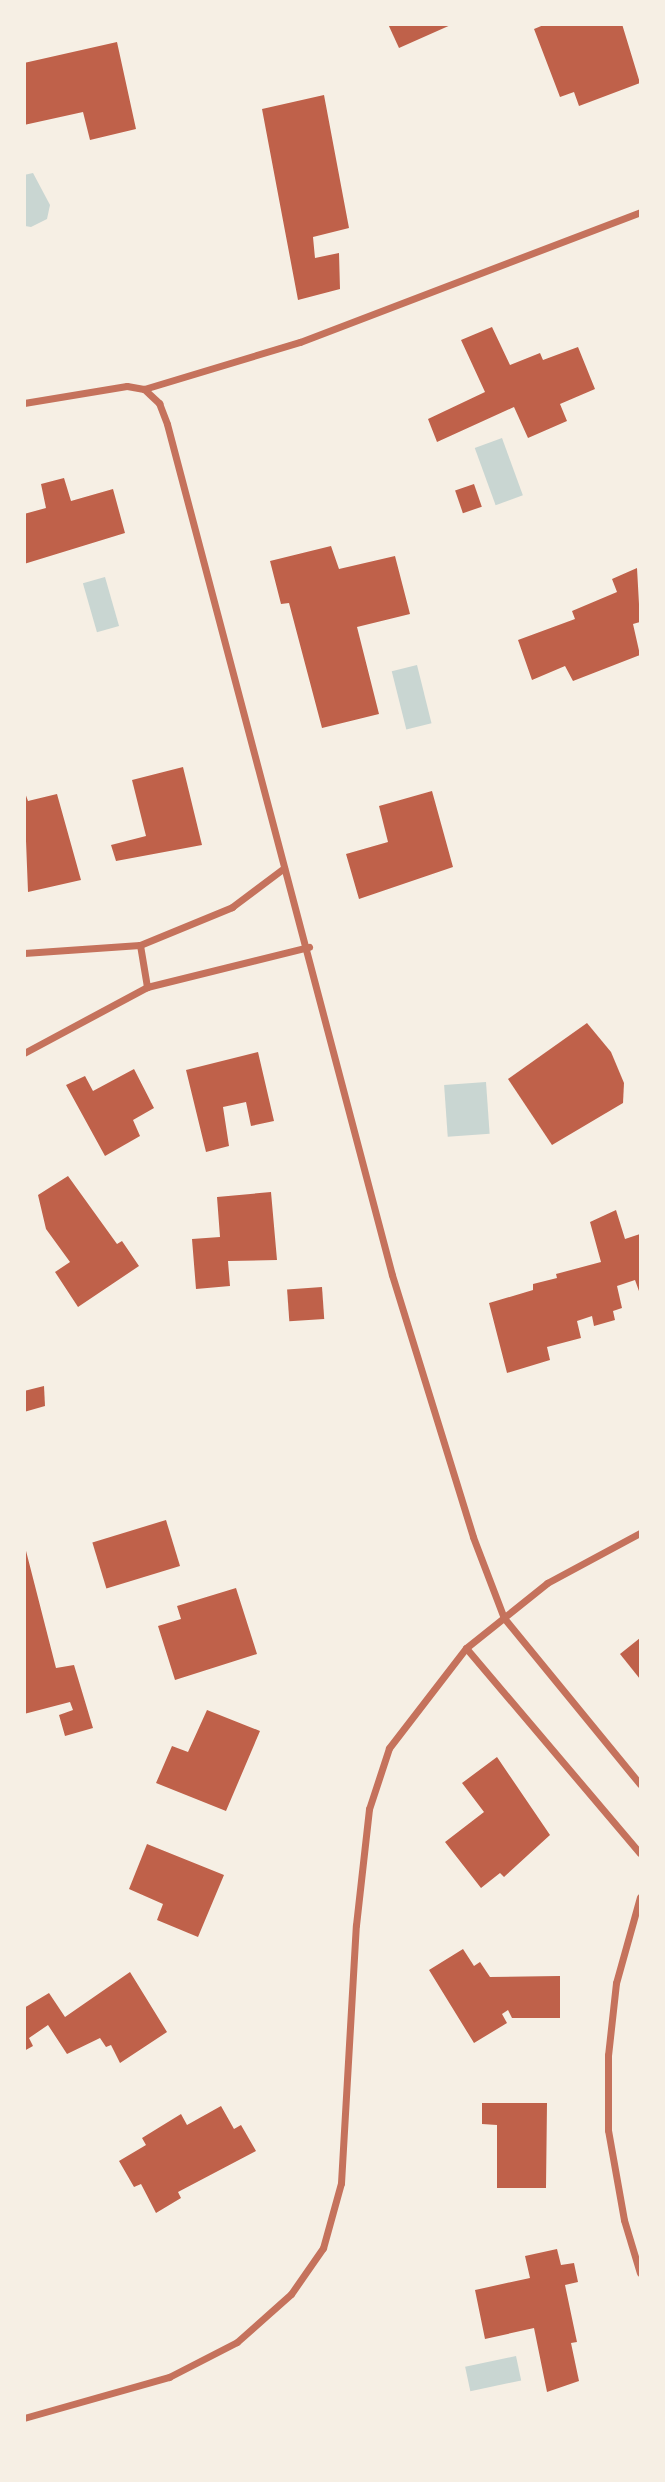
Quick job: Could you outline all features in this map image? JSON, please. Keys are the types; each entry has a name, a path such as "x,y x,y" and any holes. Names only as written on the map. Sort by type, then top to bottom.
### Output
{"street":[{"path":"24,403 127,386 144,389 364,321 640,212"},
{"path":"144,389 159,403 166,424 284,868 309,947 392,1275 473,1537 504,1618 640,1784"},
{"path":"24,953 140,945 232,907 284,868"},
{"path":"140,945 147,987"},
{"path":"24,1053 147,987 309,947"},
{"path":"24,2418 169,2377 237,2342 291,2294 323,2248 341,2183 356,1925 369,1809 389,1748 466,1648 547,1583 640,1533"},
{"path":"466,1648 640,1853"},
{"path":"640,1897 616,1983 608,2055 608,2130 624,2220 640,2273"}],"shaded area":[{"path":"33,173 50,205 47,219 31,227 25,226 24,175"},
{"path":"502,438 523,495 496,505 475,448"},
{"path":"105,577 119,626 97,632 83,583"},
{"path":"417,665 432,723 406,730 392,671"},
{"path":"486,1082 490,1134 448,1137 444,1085"},
{"path":"516,2356 521,2380 470,2391 465,2367"}],"building":[{"path":"388,24 453,24 399,48"},
{"path":"546,24 622,24 640,83 579,106 574,92 560,97 534,29"},
{"path":"117,42 136,129 90,140 83,112 24,125 24,63"},
{"path":"324,95 349,228 313,237 315,258 339,253 340,289 298,300 262,109"},
{"path":"492,327 510,365 540,353 543,360 578,347 595,389 560,404 567,421 528,438 514,407 437,442 428,419 485,392 461,340"},
{"path":"64,478 71,501 113,489 125,533 24,564 24,514 46,508 41,484"},
{"path":"474,484 482,507 463,513 455,491"},
{"path":"331,546 339,569 395,556 410,614 357,627 379,714 322,728 289,603 281,604 270,561"},
{"path":"637,568 640,622 633,624 640,655 573,681 565,666 532,680 518,640 575,619 572,611 617,592 612,579"},
{"path":"183,767 202,845 116,861 111,845 146,836 132,780"},
{"path":"24,790 28,801 57,794 81,880 28,892"},
{"path":"432,791 453,867 359,899 346,854 388,842 379,806"},
{"path":"587,1023 611,1052 624,1083 623,1103 552,1145 508,1079"},
{"path":"258,1052 274,1121 251,1126 246,1102 223,1107 229,1146 206,1152 186,1070"},
{"path":"134,1069 154,1108 133,1120 140,1136 105,1156 66,1085 85,1076 93,1091"},
{"path":"68,1176 117,1244 122,1241 139,1266 78,1307 55,1272 70,1262 46,1229 38,1195"},
{"path":"271,1192 277,1260 228,1261 230,1286 196,1289 192,1239 220,1237 217,1197"},
{"path":"616,1210 625,1239 640,1234 640,1294 635,1280 617,1286 622,1308 613,1311 615,1320 594,1326 592,1316 577,1321 581,1338 547,1347 550,1360 507,1373 489,1303 533,1290 533,1284 557,1278 556,1274 601,1262 590,1222"},
{"path":"322,1287 324,1319 289,1321 287,1289"},
{"path":"44,1386 45,1406 24,1412 24,1391"},
{"path":"166,1520 180,1566 106,1588 92,1543"},
{"path":"24,1543 56,1668 74,1665 93,1728 65,1736 59,1715 73,1710 70,1702 24,1714"},
{"path":"236,1588 257,1654 175,1680 158,1626 181,1619 177,1606"},
{"path":"640,1638 640,1679 620,1654"},
{"path":"207,1710 260,1731 226,1811 156,1783 172,1746 188,1752"},
{"path":"497,1757 550,1835 504,1877 500,1873 481,1888 445,1842 484,1812 462,1783"},
{"path":"147,1844 224,1875 198,1937 157,1920 163,1904 129,1889"},
{"path":"463,1949 474,1966 480,1962 490,1977 560,1976 560,2018 512,2018 508,2010 502,2014 507,2023 474,2043 429,1970"},
{"path":"130,1972 167,2032 120,2063 111,2045 106,2047 100,2038 67,2054 48,2025 29,2038 33,2046 24,2051 24,2008 49,1993 65,2017"},
{"path":"482,2103 547,2103 546,2188 497,2188 497,2125 482,2124"},
{"path":"221,2106 234,2129 241,2125 256,2151 178,2192 181,2198 156,2213 141,2184 134,2187 119,2161 146,2145 142,2138 181,2114 187,2125"},
{"path":"557,2249 561,2265 574,2263 578,2282 565,2285 577,2342 571,2343 579,2381 547,2392 534,2328 485,2339 475,2290 530,2278 525,2256"}]}
